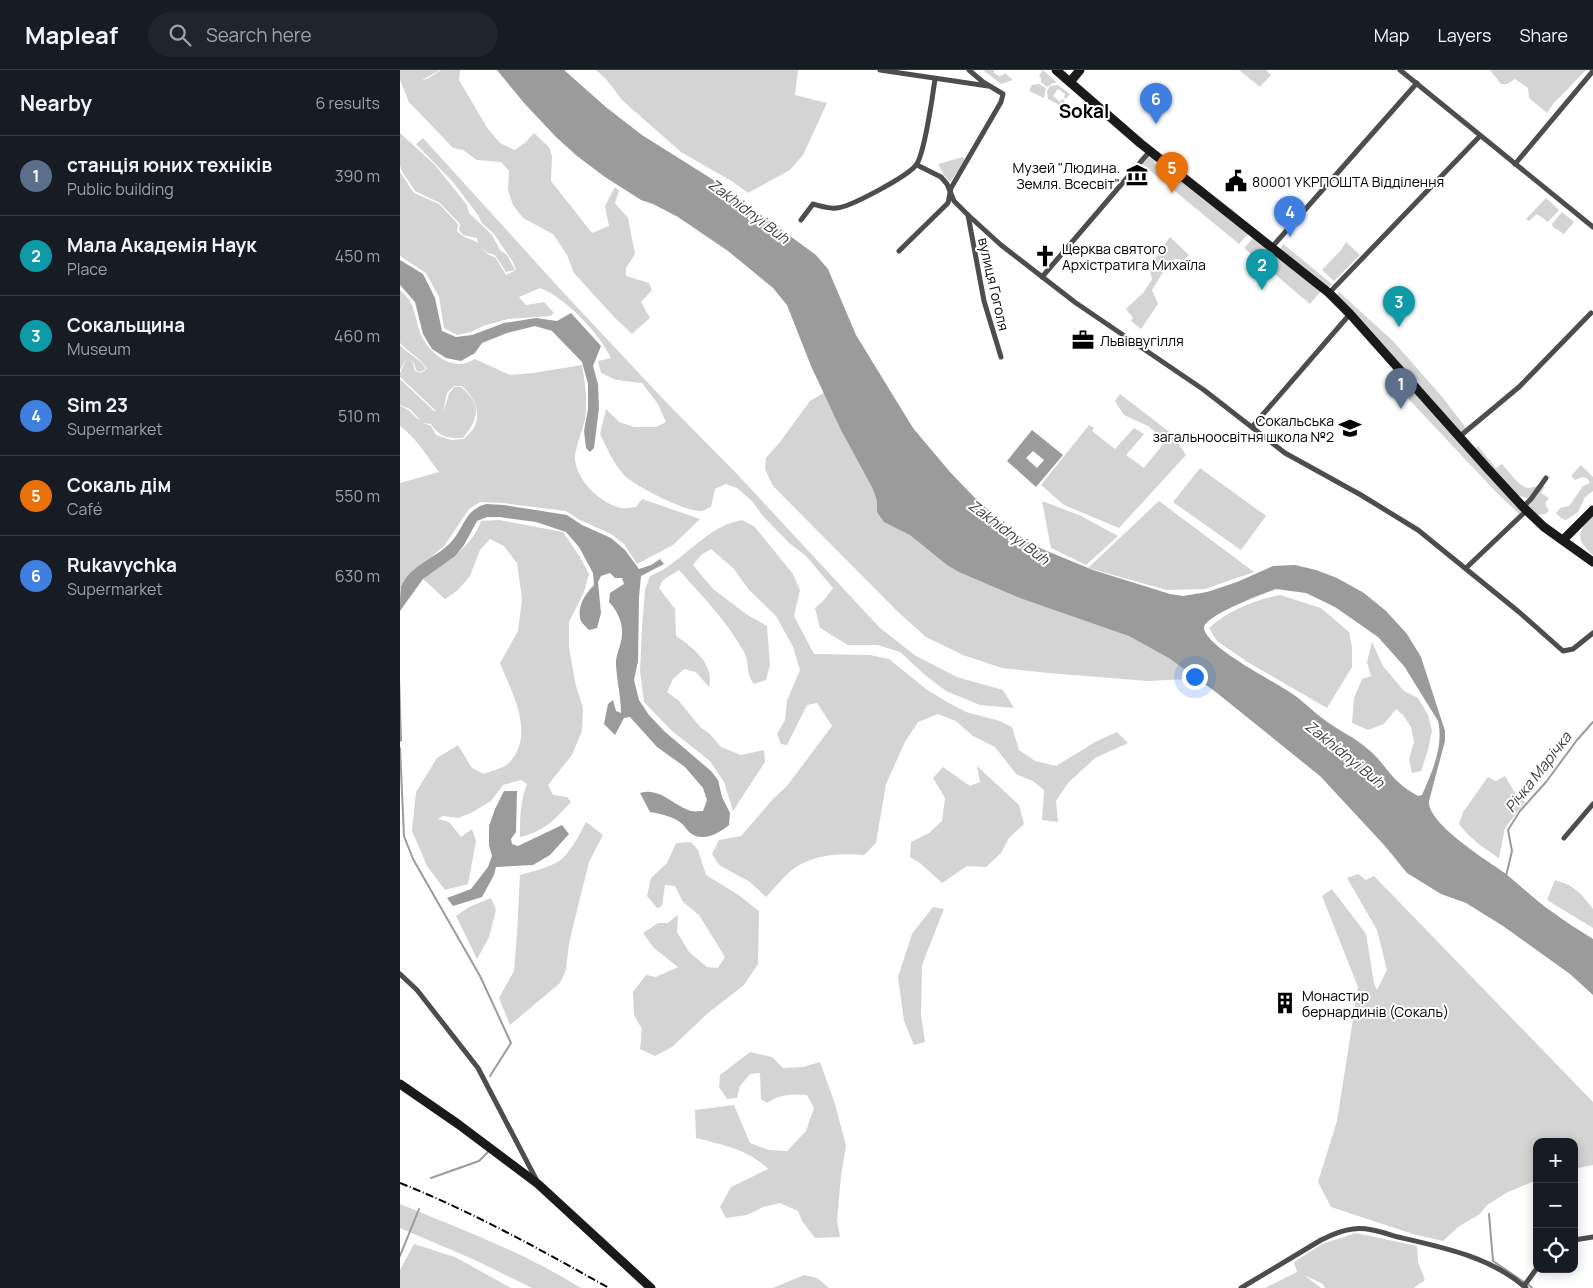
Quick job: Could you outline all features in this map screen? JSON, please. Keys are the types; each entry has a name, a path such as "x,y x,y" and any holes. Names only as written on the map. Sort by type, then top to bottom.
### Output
{"street":[{"path":"880,70 988,86"},
{"path":"899,251 948,203 950,192 1001,102 1002,94 988,86 969,70"},
{"path":"1056,70 1150,151 1329,293 1350,314 1459,438 1525,508 1544,527 1593,562"},
{"path":"1070,82 1080,70"},
{"path":"1400,70 1593,227"},
{"path":"1515,164 1593,70"},
{"path":"801,220 813,204 837,208 851,205 882,188 917,165 923,145 935,79"},
{"path":"1272,247 1417,83"},
{"path":"1329,293 1480,136"},
{"path":"1042,277 1150,151"},
{"path":"917,165 941,178 947,184 954,200 968,215 1001,245 1076,304 1204,390 1285,453 1361,495 1418,530 1564,651 1573,649 1593,633"},
{"name":"вулиця Гоголя","path":"968,215 984,301 1002,357"},
{"path":"1459,438 1519,387 1591,313"},
{"path":"1252,427 1350,314"},
{"path":"1466,568 1525,508 1546,478"},
{"path":"1563,540 1593,510"},
{"path":"1564,838 1593,804"},
{"path":"400,974 417,990 478,1068 538,1184"},
{"path":"400,1084 458,1124 538,1184 646,1286"},
{"path":"1241,1288 1320,1240 1334,1233 1353,1229 1381,1232 1479,1260 1503,1272 1525,1287 1534,1273"},
{"path":"1578,1239 1593,1237"}],"shaded area":[{"path":"400,70 440,70 422,80 441,70 460,70 459,80 488,129 500,143 515,150 534,133 549,147 552,156 551,181 592,233 609,226 605,206 615,187 619,191 615,203 628,218 635,254 626,268 626,276 649,283 652,290 641,302 650,318 632,334 615,318 574,273 567,255 553,234 523,218 513,205 508,190 509,171 501,162 477,160 463,150 453,148 409,102 400,80"},
{"path":"596,70 798,70 795,95 827,103 803,155 790,170 748,193 733,182 681,152 623,101 606,79"},
{"path":"983,70 994,70 994,73 999,76 1005,73 1013,80 1001,84"},
{"path":"1043,70 1057,83 1047,87 1041,82 1039,76"},
{"path":"1239,70 1266,70 1271,75 1260,87"},
{"path":"1490,70 1586,70 1553,104 1547,113 1529,98 1528,88 1515,79 1507,84 1501,84"},
{"path":"1039,84 1046,88 1044,98 1029,91 1032,85"},
{"path":"1058,85 1070,94 1066,99 1064,97 1065,94 1058,89 1053,96 1060,102 1062,99 1065,101 1061,106 1048,99 1047,91 1050,86"},
{"path":"400,133 435,165 467,205 469,213 492,235 500,250 507,255 515,270 506,272 495,255 488,253 480,247 489,255 495,257 506,275 516,270 513,262 494,234 482,223 453,182 416,144 423,138 562,291 665,401 737,474 879,627 916,656 957,677 1003,690 1014,708 980,705 946,691 900,652 878,645 848,645 820,628 815,608 833,588 806,556 789,543 762,515 752,501 737,488 726,484 715,489 711,507 702,511 684,507 661,498 624,475 613,460 600,434 606,409 619,422 634,427 656,427 666,422 658,404 642,383 616,380 601,373 598,361 611,358 606,348 581,317 550,293 540,288 519,297 526,305 544,302 554,313 550,316 508,319 457,335 444,328 439,297 426,273 400,256 400,172 414,193 439,204 458,224 457,231 460,234 478,243 477,238 463,235 459,230 460,224 440,203 415,191 400,166"},
{"path":"1150,155 1155,159 1154,163 1161,165 1176,176 1175,180 1178,182 1181,180 1249,233 1239,244 1142,164"},
{"path":"963,157 965,161 950,182 938,164"},
{"path":"1546,198 1559,210 1548,222 1537,214 1529,221 1526,219"},
{"path":"1562,212 1574,222 1564,234 1553,227 1552,224"},
{"path":"1170,237 1189,255 1184,260 1174,259 1163,272 1152,290 1158,304 1141,329 1131,321 1133,318 1126,309 1144,292 1152,279 1150,270 1154,260"},
{"path":"1254,237 1321,291 1310,304 1244,248"},
{"path":"1346,242 1360,255 1334,281 1322,270"},
{"path":"1283,244 1332,284 1328,288 1280,249"},
{"path":"400,290 412,306 424,341 432,351 448,362 462,364 475,359 510,375 582,365 586,392 586,412 575,460 580,476 585,484 605,501 621,508 636,507 642,499 700,519 673,545 637,564 624,544 611,534 580,520 566,511 480,502 469,509 445,545 414,569 400,589 400,483 439,472 416,442 400,426 400,406 407,409 420,420 410,409 400,405 400,379 436,411 400,377 407,357 400,370 400,345 421,362 426,369 420,372 416,370 414,363 409,359 413,363 415,371 421,373 427,369 422,362 400,343","holes":["454,386 462,386 469,393 476,407 477,417 474,427 464,439 451,440 436,435 431,426 423,423 431,424 441,435 458,438 463,438 472,424 475,418 475,406 461,387 454,387 449,394 443,413 447,393"]},
{"path":"1339,292 1393,341 1443,398 1466,428 1460,433 1336,297"},
{"path":"1407,384 1521,511 1519,514 1400,390"},
{"path":"827,391 1138,633 1204,676 1148,681 1002,668 963,655 926,637 899,613 773,486 765,469 766,458 810,401"},
{"path":"1120,394 1172,434 1186,455 1119,528 1064,505 1041,485 1089,425 1094,428 1092,431 1115,449 1134,428 1144,434 1126,455 1144,468 1163,444 1161,436 1148,426 1124,415 1115,401"},
{"path":"1478,446 1496,468 1502,464 1514,479 1525,487 1545,486 1541,493 1549,498 1545,503 1549,511 1545,514 1536,515 1527,507 1530,502 1527,498 1516,495 1473,449"},
{"path":"1581,465 1593,477 1593,491 1585,497 1578,512 1566,520 1556,513 1560,508 1569,506 1583,486 1590,483 1587,478 1582,477 1575,480 1571,476"},
{"path":"1200,468 1266,516 1241,550 1173,502"},
{"path":"1042,501 1079,515 1118,536 1086,565 1051,548"},
{"path":"1159,501 1254,572 1205,589 1167,590 1088,568"},
{"path":"1593,516 1593,555 1583,545 1580,536 1583,526"},
{"path":"499,520 563,532 589,574 584,592 569,622 569,648 576,686 583,708 582,731 572,755 548,785 553,795 567,797 571,802 554,819 536,832 520,837 520,817 527,784 521,780 503,785 491,801 471,813 458,818 443,816 438,819 449,822 461,837 472,829 476,841 468,884 445,890 427,866 412,831 416,792 437,758 458,745 472,768 484,774 507,765 517,752 521,739 519,713 500,663 518,631 522,599 517,563 504,546 490,539 480,550 470,576 457,591 445,599 423,579 464,547 477,531 481,521"},
{"path":"742,520 754,526 793,574 800,590 794,616 814,654 870,655 889,659 926,689 947,702 966,712 1000,721 1012,727 1019,750 1035,761 1056,766 1097,741 1117,732 1128,743 1095,758 1068,783 1056,801 1058,822 1042,820 1044,790 1033,781 1016,774 995,747 973,736 956,721 938,714 918,722 905,742 886,784 876,843 864,855 829,855 812,859 788,873 766,897 750,882 719,865 712,854 719,840 741,836 773,799 787,786 832,726 817,703 807,705 787,745 781,744 777,734 785,720 787,701 800,670 793,647 776,616 749,590 734,569 711,549 701,555 693,565 713,589 746,614 767,626 770,665 766,680 754,684 749,676 746,656 730,630 679,570 663,580 659,588 675,609 676,636 701,657 709,671 710,679 709,687 696,672 684,669 673,679 667,692 679,701 701,728 709,733 721,747 741,755 764,750 765,762 733,811 724,782 710,761 672,731 644,702 640,671 645,590 650,576 676,561 711,533 721,527"},
{"path":"1280,595 1321,608 1349,632 1352,647 1352,667 1327,708 1249,663 1217,641 1209,628 1225,616 1242,607"},
{"path":"1372,642 1383,666 1404,691 1418,698 1428,715 1432,731 1421,771 1412,773 1409,759 1414,742 1411,727 1403,715 1396,709 1384,724 1368,730 1352,723 1354,698 1362,679 1371,676 1367,662"},
{"path":"977,766 1019,805 1024,824 1009,838 1001,853 986,867 967,866 942,883 920,863 910,857 911,842 929,833 942,821 945,798 933,778 943,767 970,786 980,782"},
{"path":"1505,776 1518,798 1525,802 1505,828 1499,858 1472,839 1459,824 1463,812 1488,777 1496,781"},
{"path":"586,822 603,835 589,862 569,943 566,970 560,983 510,1025 499,998 514,971 520,875 543,868 564,857"},
{"path":"691,842 698,850 706,875 737,894 759,911 758,964 744,985 708,1013 672,1047 655,1056 640,1049 642,1029 634,1015 633,992 646,975 656,977 678,967 654,948 643,933 658,923 668,923 677,915 677,932 689,952 707,967 718,968 725,957 699,915 683,902 675,886 665,885 662,906 657,908 647,896 651,878 667,863 676,843"},
{"path":"1358,874 1366,880 1374,876 1593,1102 1593,1165 1578,1168 1578,1138 1533,1138 1533,1182 1508,1192 1487,1205 1480,1214 1458,1227 1443,1241 1413,1234 1331,1207 1318,1182 1337,1121 1358,987 1322,896 1332,889 1366,934 1374,983 1377,990 1387,970 1377,930 1347,878"},
{"path":"1555,880 1569,885 1581,894 1593,909 1593,928 1547,900"},
{"path":"491,898 496,910 489,937 477,959 456,916 469,907"},
{"path":"933,907 944,909 922,965 921,1015 925,1042 914,1045 904,1021 898,977 912,934"},
{"path":"750,1052 772,1057 783,1068 803,1067 820,1062 835,1104 846,1146 837,1220 840,1237 815,1238 802,1221 798,1211 780,1203 763,1207 747,1215 726,1218 720,1207 731,1187 768,1169 744,1152 696,1138 695,1110 734,1105 750,1143 769,1150 787,1151 806,1131 814,1108 807,1095 786,1095 767,1103 761,1099 760,1073 750,1074 740,1086 737,1098 727,1099 719,1087 720,1075"},
{"path":"400,1204 515,1252 581,1288 532,1288 475,1260 400,1228"},
{"path":"1356,1233 1417,1246 1418,1262 1425,1280 1414,1288 1325,1288 1323,1284 1304,1275 1321,1288 1265,1288 1297,1272 1294,1262 1322,1244"},
{"path":"414,1244 455,1257 511,1288 400,1288 400,1270"},
{"path":"804,1275 817,1278 829,1288 773,1288"}],"water":[{"name":"Zakhidnyi Buh","path":"497,70 564,70 607,108 642,135 715,181 816,255 828,269 856,335 913,428 975,498 1010,530 1042,549 1093,570 1170,594 1183,596 1207,592 1237,582 1273,566 1295,565 1337,578 1364,593 1386,611 1407,634 1421,657 1445,731 1445,741 1429,801 1431,810 1448,831 1460,841 1506,874 1545,907 1593,939 1593,995 1570,974 1503,926 1466,903 1441,894 1407,873 1385,846 1320,776 1217,693 1169,658 1129,636 1020,598 959,572 947,565 910,535 884,522 877,512 877,501 873,489 841,430 811,366 787,305 773,288 728,251 678,217 641,200 605,177 556,137 524,103","holes":["1276,589 1306,593 1335,607 1378,637 1404,666 1438,721 1438,749 1433,768 1422,795 1418,796 1399,783 1364,745 1328,722 1299,698 1224,651 1206,634 1204,627 1207,622 1224,611 1248,600"]},
{"path":"400,260 423,274 435,298 442,331 456,337 472,335 504,323 536,318 557,321 571,313 601,346 593,366 598,384 599,408 594,448 590,452 586,448 584,431 588,409 588,384 582,362 552,331 535,326 507,333 482,343 475,353 461,361 446,358 432,349 423,334 415,302 400,285"},
{"path":"1032,430 1063,455 1036,487 1007,461","holes":["1033,451 1044,460 1037,468 1026,458"]},
{"path":"486,504 567,515 582,525 611,538 625,550 639,569 651,565 660,559 664,564 641,576 638,661 634,680 639,700 649,715 664,731 711,771 718,780 722,797 730,813 729,825 725,828 710,836 699,837 689,832 674,819 650,812 640,793 647,792 661,795 685,809 693,811 703,811 707,800 703,788 685,767 657,747 630,717 624,718 615,735 604,724 608,704 613,700 616,711 621,713 616,661 622,638 622,625 615,609 609,602 610,593 624,584 622,578 615,578 610,573 601,576 598,582 601,613 597,628 589,630 581,621 580,611 587,593 594,585 593,573 579,547 566,532 536,522 499,517 487,517 477,521 464,545 455,556 423,579 400,611 401,587 405,580 415,568 447,546 457,535 472,512"},
{"path":"400,676 402,741 400,742"},
{"path":"504,791 517,791 516,832 511,839 512,844 518,846 562,825 569,834 550,855 533,865 496,867 494,875 482,897 453,906 447,898 471,889 488,867 492,856 489,845 489,826"}],"waterway":[{"name":"Річка Марічка","path":"1506,876 1512,851 1508,830 1520,811 1546,782 1593,722"},
{"path":"400,748 404,836 413,859 480,976 511,1043 490,1076"},
{"path":"431,1178 479,1161 488,1152"},
{"path":"400,1256 419,1209"},
{"path":"1489,1214 1493,1261 1524,1282"},
{"path":"1529,1285 1532,1288"}],"railway":[{"path":"400,1183 480,1219 609,1288"}],"place":[{"name":"Rukavychka","path":"1156,124"},
{"name":"Музей \"Людина. Земля. Всесвіт\"","path":"1137,175"},
{"name":"80001 УКРПОШТА Відділення","path":"1236,181"},
{"name":"Сокаль дім","path":"1172,193"},
{"name":"Sim 23","path":"1290,237"},
{"name":"Церква святого Архістратига Михаїла","path":"1045,256"},
{"name":"Мала Академія Наук","path":"1262,290"},
{"name":"Сокальщина","path":"1399,327"},
{"name":"Львіввугілля","path":"1083,340"},
{"name":"станція юних техніків","path":"1401,409"},
{"name":"Сокальська загальноосвітня школа №2","path":"1350,428"},
{"name":"Монастир бернардинів (Сокаль)","path":"1285,1003"}],"district":[{"name":"Sokal","path":"1084,111"}]}
